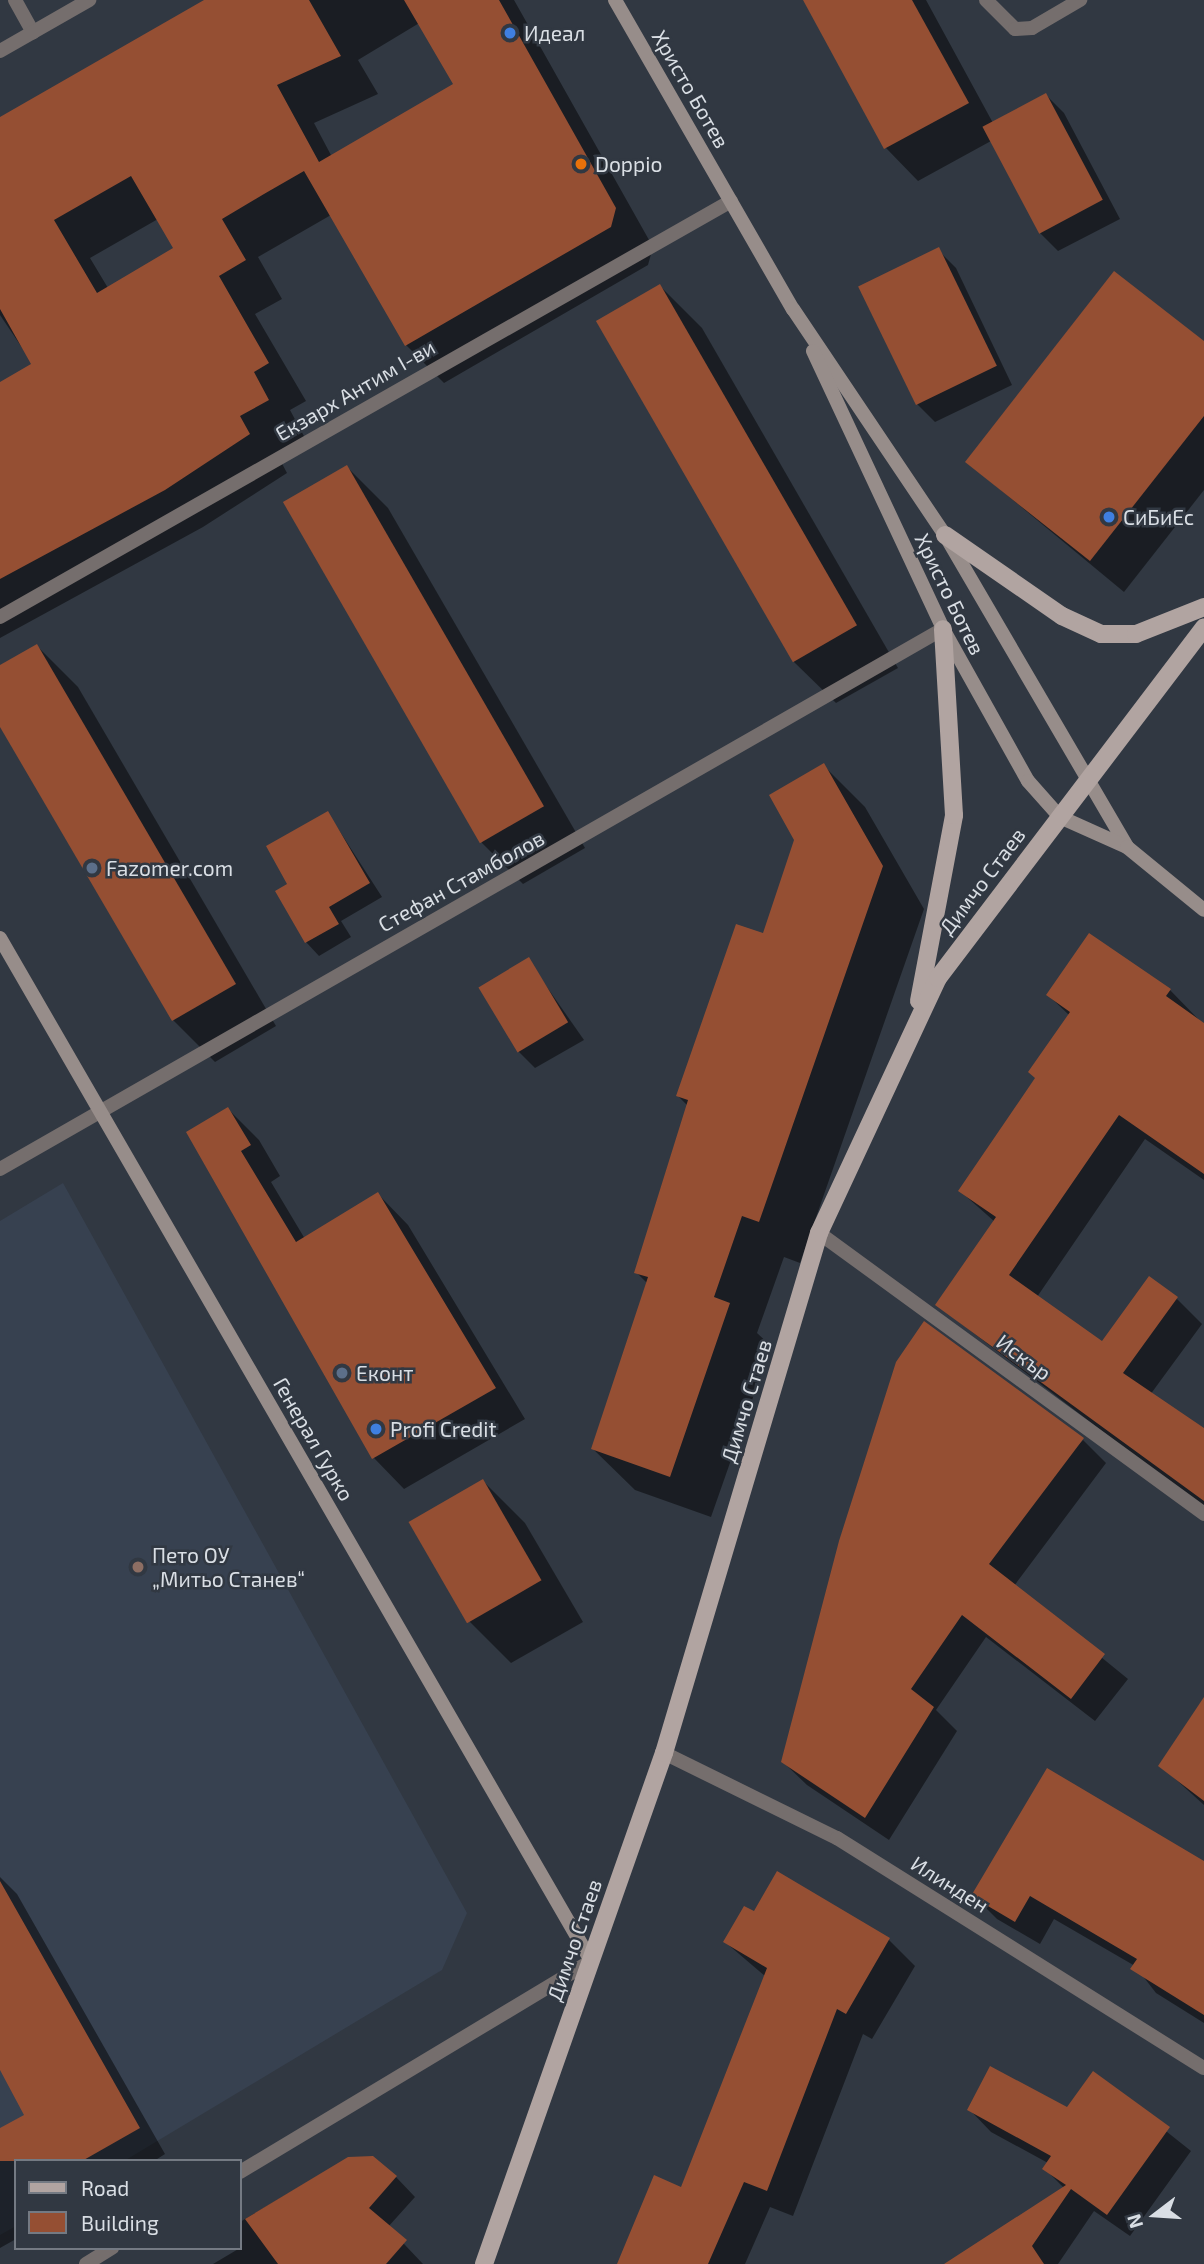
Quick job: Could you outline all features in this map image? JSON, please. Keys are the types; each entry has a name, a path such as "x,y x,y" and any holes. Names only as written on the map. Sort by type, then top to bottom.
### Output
{"main road":[{"path":"945,535 1062,616 1101,634 1136,634 1204,607"},
{"name":"Димчо Стаев","path":"484,2264 664,1753 819,1233 915,1021 966,937 1204,628"},
{"path":"915,1021 954,815 943,629"}],"street":[{"path":"15,0 33,32"},
{"path":"0,51 89,0"},
{"name":"Христо Ботев","path":"615,0 793,309 945,535 1127,847"},
{"path":"986,0 1015,29 1032,28 1080,0"},
{"name":"Екзарх Антим I-ви","path":"0,617 731,201"},
{"name":"Христо Ботев","path":"793,309 943,629 1009,753 1060,817 1127,847 1204,910"},
{"name":"Стефан Стамболов","path":"0,1170 943,629"},
{"name":"Генерал Гурко","path":"0,938 591,1961"},
{"name":"Искър","path":"819,1233 1204,1514"},
{"name":"Илинден","path":"664,1753 837,1838 1204,2068"},
{"path":"242,2171 591,1961"},
{"path":"86,2264 109,2250"}],"shaded area":[{"name":"Пето ОУ „Митьо Станев“","path":"63,1183 467,1913 442,1970 127,2159 14,2159 14,2227 0,2235 0,1221"}],"building":[{"path":"204,0 309,0 341,56 277,85 319,162 453,84 404,0 499,0 616,208 611,227 405,346 304,171 222,219 246,260 219,276 269,363 254,372 269,400 240,416 250,434 165,490 0,579 0,382 31,364 0,309 0,117","holes":["131,176 173,248 97,293 54,220"]},
{"path":"803,0 912,0 969,103 884,149"},
{"path":"1046,93 1103,200 1039,234 982,127"},
{"path":"939,247 997,366 916,405 858,286"},
{"path":"1114,271 1204,341 1204,416 1090,561 965,462"},
{"path":"660,284 857,625 793,662 596,321"},
{"path":"347,465 544,806 480,843 283,502"},
{"path":"37,644 236,984 172,1021 0,727 0,665"},
{"path":"824,763 883,866 759,1222 742,1216 714,1297 730,1303 670,1477 591,1449 648,1277 634,1273 688,1100 676,1096 736,924 763,933 794,840 769,795"},
{"path":"328,811 370,883 329,907 339,924 305,943 275,891 287,884 266,846"},
{"path":"1089,933 1171,989 1166,996 1204,1023 1204,1174 1119,1115 1009,1275 1102,1341 1149,1276 1178,1297 1123,1373 1204,1428 1204,1501 935,1305 996,1217 958,1191 1035,1078 1028,1072 1070,1012 1046,995"},
{"path":"529,957 568,1022 518,1053 478,987"},
{"path":"228,1107 251,1145 241,1151 296,1242 378,1192 496,1388 372,1459 186,1132"},
{"path":"924,1321 1084,1438 989,1564 1105,1654 1071,1699 962,1615 911,1689 934,1707 865,1818 781,1762 839,1541 896,1362"},
{"path":"483,1479 542,1580 467,1623 409,1522"},
{"path":"1204,1697 1204,1801 1158,1766"},
{"path":"1047,1768 1204,1861 1204,2015 1130,1969 1137,1959 1030,1896 1015,1922 971,1896"},
{"path":"777,1871 890,1938 846,2014 837,2009 767,2191 744,2182 708,2264 617,2264 654,2175 681,2187 767,1968 723,1942 744,1906 754,1911"},
{"path":"0,1881 140,2128 86,2159 0,2161 0,2128 24,2115 0,2070"},
{"path":"990,2066 1067,2107 1093,2071 1170,2127 1107,2215 1071,2189 1032,2246 1044,2264 944,2264 1066,2185 1042,2169 1051,2156 967,2110"},
{"path":"373,2156 397,2176 369,2208 407,2240 386,2264 278,2264 245,2219 348,2157"}],"place":[{"name":"Идеал","path":"510,33"},
{"name":"Doppio","path":"581,164"},
{"name":"СиБиЕс","path":"1109,517"},
{"name":"Fazomer.com","path":"92,868"},
{"name":"Еконт","path":"342,1373"},
{"name":"Profi Credit","path":"376,1429"},
{"name":"Пето ОУ „Митьо Станев“","path":"138,1567"}]}
